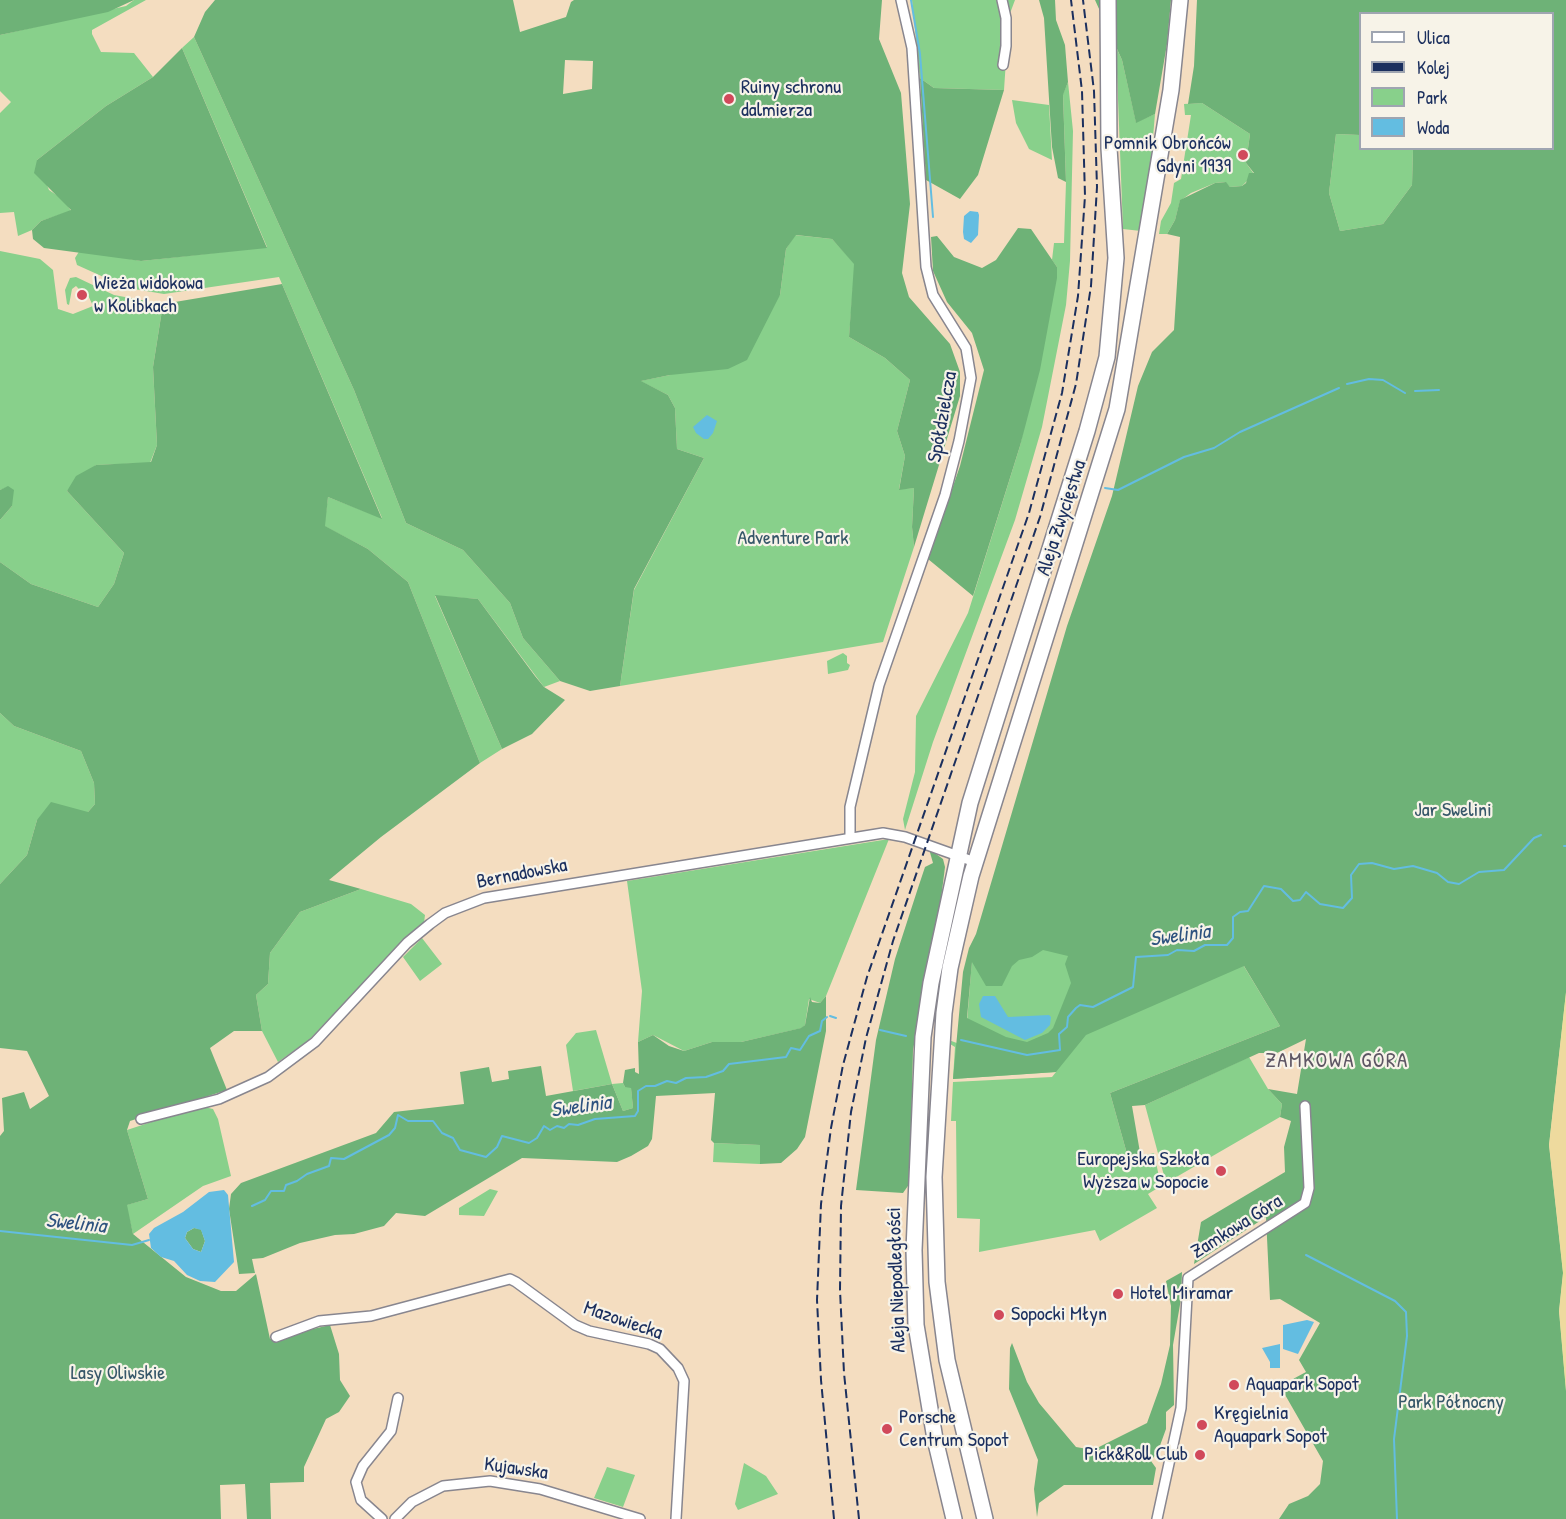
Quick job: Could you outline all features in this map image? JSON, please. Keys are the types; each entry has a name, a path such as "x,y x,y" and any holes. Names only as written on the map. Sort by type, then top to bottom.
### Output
{"main road":[{"name":"Aleja Zwycięstwa","path":"923,1037 931,983 977,777 1087,431 1107,357 1116,258 1109,148 1108,0"},
{"name":"Aleja Zwycięstwa","path":"942,1039 950,968 975,862 1117,409 1172,84 1180,0"},
{"name":"Aleja Niepodległości","path":"923,1037 914,1250 916,1325 935,1439 954,1519"},
{"name":"Aleja Niepodległości","path":"942,1039 934,1177 937,1282 947,1360 985,1519"}],"street":[{"name":"Spółdzielcza","path":"850,838 850,807 879,685 945,495 965,416 971,378 966,348 933,295 926,267 912,48 901,0"},
{"path":"1002,0 1006,37 1003,65"},
{"name":"Bernadowska","path":"141,1119 219,1099 268,1077 315,1041 419,933 445,913 463,905 500,894 892,833 975,862"},
{"name":"Zamkowa Góra","path":"1157,1519 1181,1408 1188,1278 1305,1203 1309,1188 1305,1106"},
{"name":"Mazowiecka","path":"276,1337 320,1321 371,1316 510,1280 516,1282 575,1325 589,1331 649,1344 660,1349 678,1368 684,1381 676,1519"},
{"path":"382,1519 361,1500 356,1482 363,1466 391,1431 398,1398"},
{"name":"Kujawska","path":"395,1519 412,1502 443,1486 490,1481 540,1489 640,1519"}],"green space":[{"path":"0,0 134,0 108,12 0,35"},
{"path":"134,0 146,0 92,30 92,34 101,52 134,53 153,77 106,106 37,160 49,190 64,200 71,211 41,221 32,230 18,236 14,212 0,213 0,113 11,102 0,91 0,35 126,6"},
{"path":"215,0 513,0 520,32 566,17 571,2 574,0 882,0 879,39 901,93 910,204 902,273 909,297 950,344 960,372 960,396 914,547 912,527 914,488 899,490 905,456 897,431 910,380 885,358 849,337 854,264 832,239 796,235 786,249 780,295 747,360 728,369 670,375 641,381 668,395 675,408 677,449 704,458 634,589 620,686 590,691 560,681 523,638 510,603 463,550 406,523 354,390 194,37 205,12","holes":["565,60 593,61 592,89 563,94"]},
{"path":"912,0 1015,0 1009,16 1004,90 934,88 920,78"},
{"path":"1039,0 1055,0 1056,20 1065,45 1068,82 1063,95 1066,182 1058,178 1052,147 1044,18"},
{"path":"1095,0 1171,0 1167,44 1155,114 1136,123 1122,60"},
{"path":"1197,0 1566,0 1566,992 1549,1145 1563,1273 1559,1311 1566,1391 1566,1519 1279,1519 1289,1504 1308,1496 1320,1484 1323,1461 1280,1386 1306,1372 1299,1360 1320,1323 1280,1299 1270,1300 1266,1217 1194,1264 1201,1222 1285,1172 1284,1147 1291,1121 1280,1117 1282,1104 1268,1089 1297,1094 1306,1039 1277,1053 1259,1053 1145,1105 1132,1106 1142,1164 1129,1161 1110,1093 1280,1026 1244,966 1086,1035 1056,1072 953,1079 963,972 969,948 976,934 1067,626 1112,496 1138,386 1152,352 1174,330 1180,237 1167,234 1175,220 1180,200 1215,183 1226,182 1230,187 1242,186 1246,183 1249,173 1254,173 1246,163 1250,134 1202,103 1188,104 1194,66","holes":["1043,950 1068,956 1065,964 1071,983 1053,1028 1048,1033 1027,1042 1006,1037 967,1018 972,962 986,986 1002,986 1012,966 1019,960 1032,957"]},
{"path":"194,37 354,390 406,523 463,550 510,603 523,638 560,681 544,687 478,599 435,596 502,749 480,763 408,582 368,549 324,526 328,497 382,518 279,277 164,294 128,288 77,265 75,258 80,250 141,261 267,247 182,48"},
{"path":"1116,47 1122,60 1136,122 1155,114 1150,172 1141,231 1123,229"},
{"path":"182,48 267,248 141,261 44,248 33,239 32,230 41,221 71,210 34,173 37,160 106,106 153,77"},
{"path":"920,78 934,88 1004,90 978,175 960,199 926,180"},
{"path":"1068,82 1073,131 1070,261 1066,305 1042,427 1015,520 933,742 905,830 903,819 915,772 916,716 968,613 1020,446 1057,267 1052,260 1054,243 1064,243 1066,182 1063,94"},
{"path":"1012,100 1049,105 1052,160 1029,149 1016,123"},
{"path":"1202,103 1250,134 1246,163 1254,174 1242,186 1230,187 1225,182 1215,183 1191,193 1180,201 1175,220 1167,234 1159,234 1161,221 1171,203 1174,183 1181,179 1191,115 1185,115 1184,104"},
{"path":"1336,134 1359,135 1359,150 1413,150 1412,185 1383,224 1340,231 1329,193"},
{"path":"1018,228 1031,229 1057,267 1057,278 1040,370 1020,446 973,596 928,559 960,466 984,370 972,333 947,302 933,271 931,237 937,236 954,257 982,268 996,260"},
{"name":"Adventure Park","path":"795,235 832,239 855,264 849,337 885,358 910,380 897,431 905,456 899,489 914,488 912,527 914,547 883,642 620,686 634,590 704,458 677,449 675,408 668,395 640,381 670,375 780,295 786,249"},
{"path":"0,251 40,259 53,270 58,309 73,314 93,306 87,293 76,286 72,289 69,305 67,304 65,290 70,278 76,277 114,295 163,304 153,367 157,445 150,463 96,465 67,491 124,553 114,584 98,607 31,584 0,562 0,520 12,506 8,487 0,490"},
{"name":"Lasy Oliwskie","path":"282,284 382,519 328,497 325,526 368,549 408,582 480,763 381,837 329,880 361,889 300,912 270,953 268,984 256,995 262,1031 234,1031 210,1048 227,1090 130,1121 127,1130 148,1199 127,1205 133,1234 186,1277 221,1291 236,1291 256,1274 270,1339 330,1325 339,1354 340,1380 350,1396 339,1412 326,1419 304,1467 304,1482 270,1483 271,1519 247,1519 245,1484 220,1485 221,1519 0,1519 0,1136 4,1131 2,1098 24,1092 30,1109 49,1096 27,1051 0,1048 0,884 27,855 37,820 51,802 88,812 95,804 94,783 81,751 14,726 0,713 0,562 31,584 98,607 114,584 124,553 67,491 76,476 96,465 151,462 157,445 153,367 163,304"},
{"path":"8,486 14,490 12,506 0,520 0,490"},
{"path":"1490,521 1539,523 1566,542 1566,604 1531,672 1520,808 1553,827 1548,835 1566,838 1566,992 1549,1145 1563,1273 1559,1311 1566,1391 1566,1519 1333,1519 1325,1485 1336,1438 1333,1425 1327,1415 1314,1409 1301,1386 1308,1373 1325,1369 1342,1360 1354,1338 1357,1325 1355,1315 1330,1289 1300,1277 1289,1267 1279,1238 1290,1229 1311,1238 1354,1246 1374,1236 1379,1217 1388,1205 1389,1189 1378,1163 1376,1151 1380,1094 1401,1072 1415,1065 1416,1053 1422,1048 1432,1011 1435,973 1440,966 1445,965 1457,940 1487,901 1504,890 1505,885 1502,880 1510,866 1498,872 1484,870 1478,873 1488,878 1482,890 1484,904 1453,909 1434,903 1414,892 1364,902 1348,921 1330,915 1251,932 1239,958 1280,1026 1110,1093 1129,1161 1142,1164 1141,1156 1154,1153 1161,1186 1148,1194 1157,1208 1100,1241 1095,1230 979,1252 980,1219 957,1218 956,1121 951,1121 953,1082 1052,1077 1056,1072 953,1079 955,1047 935,1035 965,1046 973,948 990,945 1078,946 1095,954 1097,982 1098,964 1107,946 1144,940 1170,918 1244,869 1304,842 1358,799 1393,777 1416,754 1425,733 1421,704 1434,692 1464,688 1502,599 1494,572 1458,544 1462,528"},
{"path":"435,595 478,599 544,687 565,700 532,734 502,749"},
{"path":"843,653 847,656 847,663 850,665 848,670 828,674 827,661"},
{"path":"0,713 14,726 81,751 94,783 95,804 88,812 37,820 27,855 0,884"},
{"path":"889,839 826,996 820,1003 809,999 805,1025 802,1028 741,1042 712,1042 684,1051 653,1035 638,1042 642,991 627,881"},
{"path":"929,849 943,859 945,867 940,907 913,1050 910,1183 903,1193 856,1190 876,1040 895,959 925,867 933,863"},
{"path":"361,889 411,904 425,915 424,923 408,936 309,1040 278,1062 262,1031 256,995 268,984 270,953 300,912"},
{"path":"422,938 442,964 420,981 403,957"},
{"path":"826,996 826,1031 805,1137 797,1149 781,1163 760,1164 760,1145 714,1143 711,1140 715,1093 656,1096 652,1139 648,1146 617,1162 522,1158 425,1216 396,1213 384,1226 354,1234 335,1235 300,1243 263,1258 252,1259 255,1273 239,1274 229,1209 231,1194 241,1183 376,1133 394,1112 464,1104 460,1072 489,1067 492,1082 509,1079 508,1071 541,1066 546,1096 612,1084 623,1111 633,1108 631,1088 625,1087 623,1083 625,1070 635,1068 635,1072 639,1074 638,1042 653,1035 669,1046 684,1051 712,1042 741,1042 801,1028 805,1025 810,997 812,1002 820,1003"},
{"path":"596,1030 612,1084 573,1091 566,1045 576,1033"},
{"path":"1249,1057 1268,1089 1282,1104 1280,1117 1166,1183 1145,1105"},
{"path":"623,1083 625,1087 631,1087 633,1108 623,1111 612,1084"},
{"path":"200,1106 213,1109 218,1119 231,1176 203,1186 133,1234 126,1205 148,1199 127,1130"},
{"path":"714,1143 761,1145 760,1164 713,1162"},
{"path":"490,1189 498,1191 484,1216 459,1215 459,1208"},
{"path":"194,1228 201,1229 205,1241 201,1252 193,1249 185,1238 187,1232"},
{"path":"1182,1272 1181,1299 1173,1345 1174,1405 1166,1412 1166,1429 1158,1451 1151,1461 1156,1468 1153,1485 1064,1485 1039,1503 1037,1517 1034,1489 1038,1460 1009,1389 1012,1343 1027,1382 1039,1403 1076,1447 1093,1450 1147,1423 1161,1384 1170,1345 1171,1306 1166,1281"},
{"path":"744,1463 766,1476 778,1494 738,1510 735,1504"},
{"path":"607,1467 635,1475 623,1507 594,1498"}],"sand":[{"path":"1566,992 1566,1391 1559,1311 1563,1273 1549,1145"}],"water":[{"path":"970,211 978,212 979,215 978,235 971,243 964,239 963,232 964,216"},
{"path":"707,415 717,421 713,433 708,439 704,439 696,433 693,427"},
{"path":"983,996 995,996 1008,1017 1049,1015 1050,1025 1042,1033 1025,1040 981,1017 979,1004"},
{"path":"224,1190 228,1195 234,1262 215,1282 200,1281 187,1275 174,1261 161,1257 151,1248 149,1234 154,1228 183,1212 209,1192","holes":["194,1228 201,1230 205,1241 201,1252 193,1249 185,1238 187,1232"]},
{"path":"1307,1320 1314,1322 1298,1354 1283,1349 1283,1325"},
{"path":"1280,1344 1280,1368 1270,1368 1270,1362 1262,1348"}],"waterway":[{"path":"911,0 920,54 933,217"},
{"path":"1347,384 1369,379 1383,380 1405,393"},
{"path":"1105,488 1118,490 1184,457 1214,448 1240,432 1339,388"},
{"path":"1415,391 1439,390"},
{"name":"Swelinia","path":"961,1040 1027,1055 1060,1050 1059,1034 1067,1027 1068,1017 1076,1008 1080,1005 1093,1007 1133,987 1136,957 1168,955 1177,950 1194,951 1205,945 1227,945 1233,938 1233,917 1240,912 1248,911 1264,886 1281,889 1293,901 1300,900 1306,892 1320,904 1343,908 1352,898 1351,875 1359,864 1372,863 1394,869 1413,866 1437,873 1448,882 1459,884 1479,872 1504,870 1534,838 1541,835"},
{"name":"Swelinia","path":"830,1016 836,1018"},
{"name":"Swelinia","path":"252,1206 265,1200 271,1191 284,1191 286,1185 329,1166 331,1158 344,1159 389,1135 395,1128 398,1115 408,1121 433,1121 442,1133 453,1138 460,1150 486,1157 497,1147 502,1136 529,1143 537,1138 544,1126 550,1130 557,1126 564,1128 569,1124 578,1125 595,1119 635,1116 638,1111 638,1091 646,1086 655,1086 667,1081 676,1083 686,1078 706,1077 723,1071 729,1064 786,1057 791,1048 800,1050 809,1036 820,1031 822,1021 827,1017"},
{"name":"Swelinia","path":"880,1030 906,1036"},
{"name":"Swelinia","path":"0,1231 132,1245 149,1240"},
{"path":"1306,1255 1395,1301 1406,1312 1407,1336 1394,1439 1397,1519"}],"railway":[{"path":"834,1519 821,1380 817,1300 821,1204 831,1128 843,1065 867,977 1029,513 1062,393 1078,296 1085,196 1082,91 1071,0"},
{"path":"859,1519 844,1373 840,1290 841,1206 851,1112 866,1038 893,941 1040,517 1076,384 1091,286 1097,187 1094,91 1083,0"}],"place":[{"name":"Ruiny schronu dalmierza","path":"729,99"},
{"name":"Pomnik Obrońców Gdyni 1939","path":"1243,155"},
{"name":"Wieża widokowa w Kolibkach","path":"82,295"},
{"name":"Europejska Szkoła Wyższa w Sopocie","path":"1221,1171"},
{"name":"Hotel Miramar","path":"1118,1294"},
{"name":"Sopocki Młyn","path":"999,1315"},
{"name":"Aquapark Sopot","path":"1234,1385"},
{"name":"Kręgielnia Aquapark Sopot","path":"1202,1425"},
{"name":"Porsche Centrum Sopot","path":"887,1429"},
{"name":"Pick&Roll Club","path":"1200,1455"}],"district":[{"name":"ZAMKOWA GÓRA","path":"1337,1061"}],"park label":[{"name":"Jar Swelini","path":"1453,811"},
{"name":"Park Północny","path":"1451,1403"}]}
